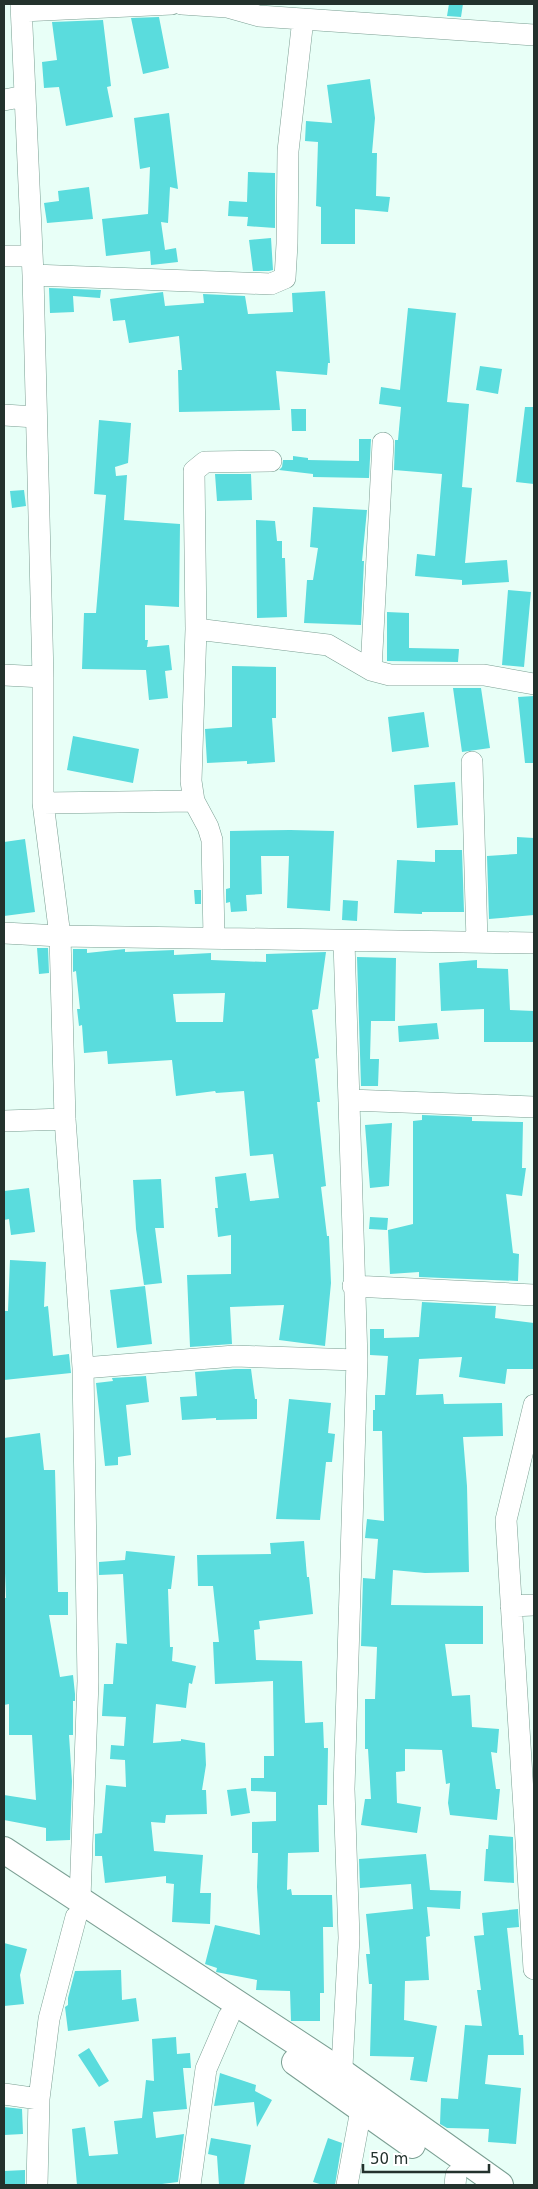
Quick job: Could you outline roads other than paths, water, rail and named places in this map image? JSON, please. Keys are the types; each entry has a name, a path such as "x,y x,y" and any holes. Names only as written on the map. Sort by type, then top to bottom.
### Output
{"main road":[{"path":"4,1850 78,1908 229,2016 342,2084 361,2110 461,2182"},
{"path":"4,1871 78,1908 342,2084 500,2185"}],"street":[{"path":"37,2185 39,2099 49,2019 78,1908 88,1681 83,1368 65,1119 60,936 44,803 43,677 32,265 21,7 172,4"},
{"path":"182,4 227,7 259,16 534,36"},
{"path":"4,256 32,265 271,284 285,278 288,244 288,150 303,19"},
{"path":"4,100 25,96"},
{"path":"4,415 35,417"},
{"path":"371,670 383,443"},
{"path":"214,938 212,840 208,827 194,801 191,780 196,629 194,471 205,462 271,461"},
{"path":"196,629 328,645 371,670 390,675 484,675 534,684"},
{"path":"4,675 43,677"},
{"path":"472,762 477,942"},
{"path":"44,803 194,801"},
{"path":"4,933 60,936 534,943"},
{"path":"342,2084 349,1938 344,1789 357,1360 353,1286 344,941"},
{"path":"349,1100 534,1107"},
{"path":"4,1121 65,1119"},
{"path":"353,1286 534,1295"},
{"path":"83,1368 235,1356 357,1360"},
{"path":"534,1405 506,1520 511,1606 527,1745 534,1969"},
{"path":"511,1606 534,1605"},
{"path":"190,2185 206,2069 229,2016"},
{"path":"4,2094 39,2099"},
{"path":"347,2185 361,2110"}]}
